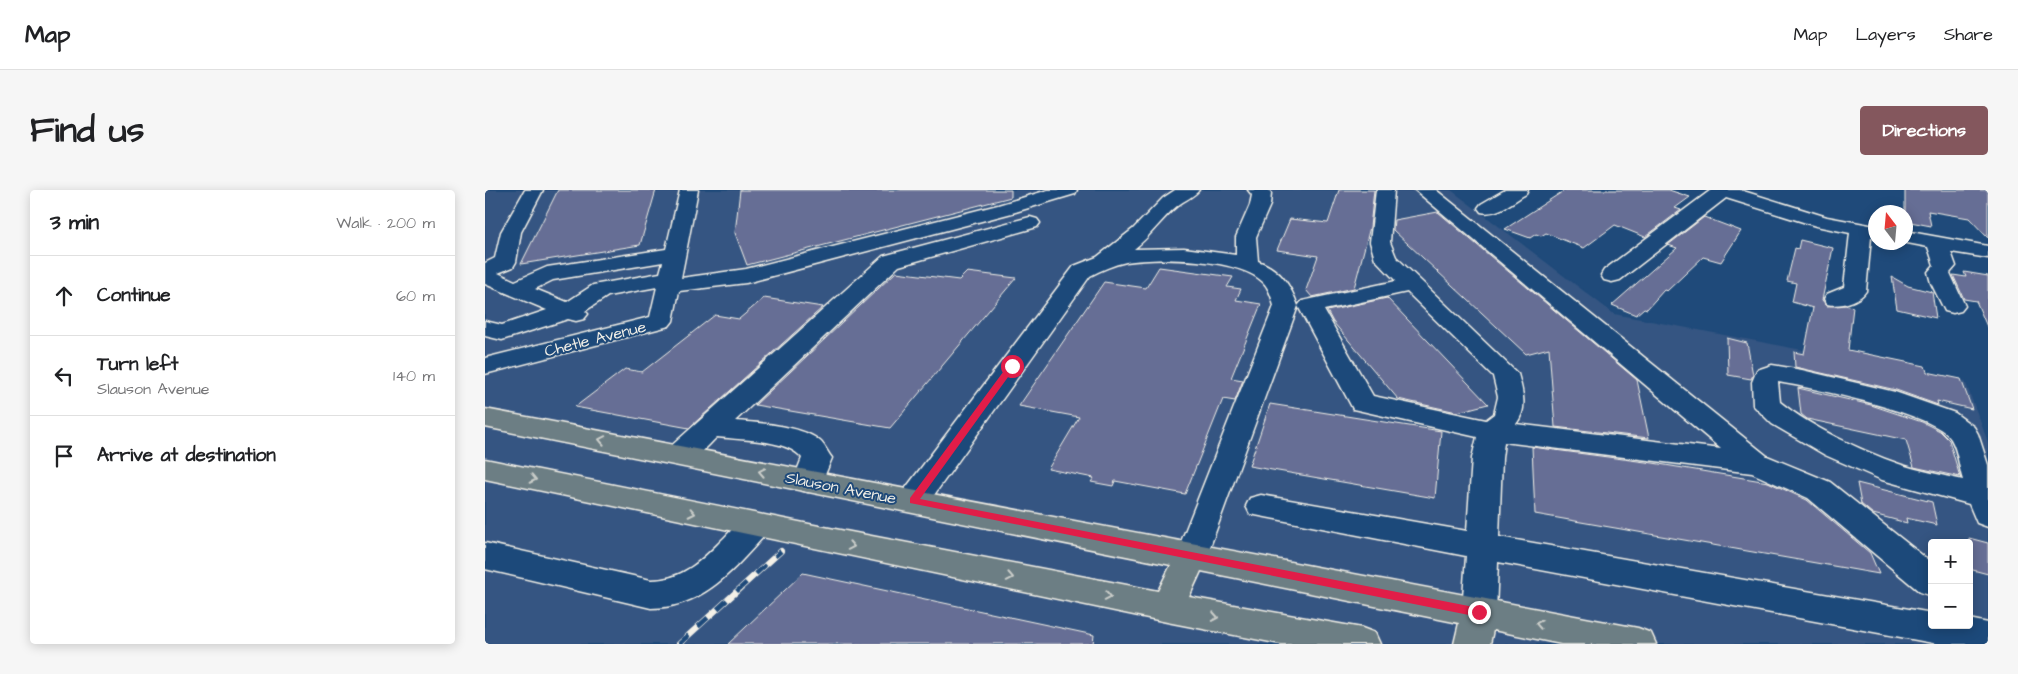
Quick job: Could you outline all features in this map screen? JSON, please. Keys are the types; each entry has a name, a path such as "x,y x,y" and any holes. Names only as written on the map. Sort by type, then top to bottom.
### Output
{"main road":[{"name":"Slauson Avenue","path":"485,418 1191,557 1475,628 1638,644"},
{"path":"485,469 755,526 1167,608 1362,644"},
{"path":"1167,608 1191,557"}],"street":[{"path":"485,271 505,262 511,232 534,190"},
{"name":"Chetle Avenue","path":"485,366 661,322 689,190"},
{"path":"485,328 502,333 569,311 601,290 746,276 1005,209 1068,190"},
{"path":"913,501 1082,272 1103,261 1145,229 1173,197 1190,190"},
{"path":"1247,264 1246,237 1260,205 1261,193 1257,190"},
{"path":"1385,190 1380,242 1386,259 1505,374 1511,398 1507,417 1492,431 1487,458 1475,628"},
{"path":"1424,190 1757,463 1819,490 1928,579"},
{"path":"1488,208 1519,190"},
{"path":"1612,275 1721,191 1823,222 1868,230 1855,291 1835,298"},
{"path":"679,455 891,261 1030,223"},
{"path":"1913,238 1988,252"},
{"path":"1937,243 1945,266 1939,272 1953,306"},
{"path":"516,289 547,274 676,254"},
{"path":"1103,261 1132,255 1166,254 1215,257 1247,264 1270,276 1282,294 1286,306 1191,557"},
{"path":"485,276 590,319 592,339"},
{"path":"1413,284 1310,306 1363,403 1492,431 1757,463"},
{"path":"1772,373 1802,378 1895,401 1945,418 1964,434 1985,505 1892,473 1835,448 1781,418 1767,405 1766,376 1772,373"},
{"path":"711,427 793,439 809,447 817,458 808,481"},
{"path":"1261,506 1988,638"},
{"path":"485,556 651,594 670,593 691,585 709,571 755,526"},
{"path":"1973,616 1988,628"}],"shaded area":[{"path":"485,190 1451,190 1614,314 1965,381 1988,442 1988,644 485,644"}],"building":[{"path":"558,190 656,190 640,245 521,264"},
{"path":"740,190 1011,190 1011,197 747,265 735,233"},
{"path":"1339,190 1374,190 1370,227 1354,288 1312,297 1306,290 1318,256 1277,250 1290,219 1328,223"},
{"path":"1565,190 1669,190 1690,197 1675,208 1681,210 1645,237 1615,225 1584,248 1546,233 1541,236 1536,234 1530,238 1505,229"},
{"path":"1905,190 1988,190 1988,238 1969,218 1928,211 1931,226 1913,223 1913,205 1905,205"},
{"path":"1438,212 1637,380 1649,438 1555,427 1549,348 1526,354 1393,230 1394,220"},
{"path":"1704,217 1741,231 1721,262 1703,257 1667,291 1664,290 1647,309 1644,308 1636,315 1612,305 1677,248 1668,245"},
{"path":"1800,240 1833,248 1822,300 1827,306 1845,305 1853,307 1848,350 1925,366 1927,372 1961,379 1972,409 1937,401 1938,405 1896,390 1795,367 1794,352 1804,354 1813,308 1792,302 1796,283 1787,281 1795,248 1798,249"},
{"path":"1159,267 1233,277 1227,287 1241,289 1236,300 1261,304 1231,378 1243,380 1235,401 1223,399 1185,494 1115,481 1113,486 1091,482 1094,478 1048,469 1079,417 1019,406 1104,282 1146,288"},
{"path":"896,272 959,280 967,272 1016,278 890,428 755,405"},
{"path":"1964,272 1988,276 1988,329 1976,301 1964,299 1953,275 1966,277"},
{"path":"1892,277 1908,286 1932,292 1936,318 1897,309"},
{"path":"764,298 823,307 689,428 575,407 625,369 642,372 715,315 739,319"},
{"path":"1387,298 1488,404 1457,412 1398,399 1333,322 1327,311"},
{"path":"1727,338 1747,343 1753,375 1751,379 1728,375"},
{"path":"1798,388 1871,405 1922,422 1940,431 1949,440 1960,477 1914,467 1906,440 1807,419 1801,414"},
{"path":"1270,404 1441,431 1435,498 1249,466"},
{"path":"1532,447 1653,463 1768,482 1807,500 1870,553 1879,574 1535,514"},
{"path":"1857,483 1932,502 1937,525 1906,518 1907,523 1873,514 1861,504"},
{"path":"1973,539 1988,543 1988,574 1973,570"},
{"path":"803,573 1094,635 1093,644 728,644"}],"railway":[{"path":"679,644 781,551"}],"route":[{"path":"1012,366 913,501 1479,612"}]}
